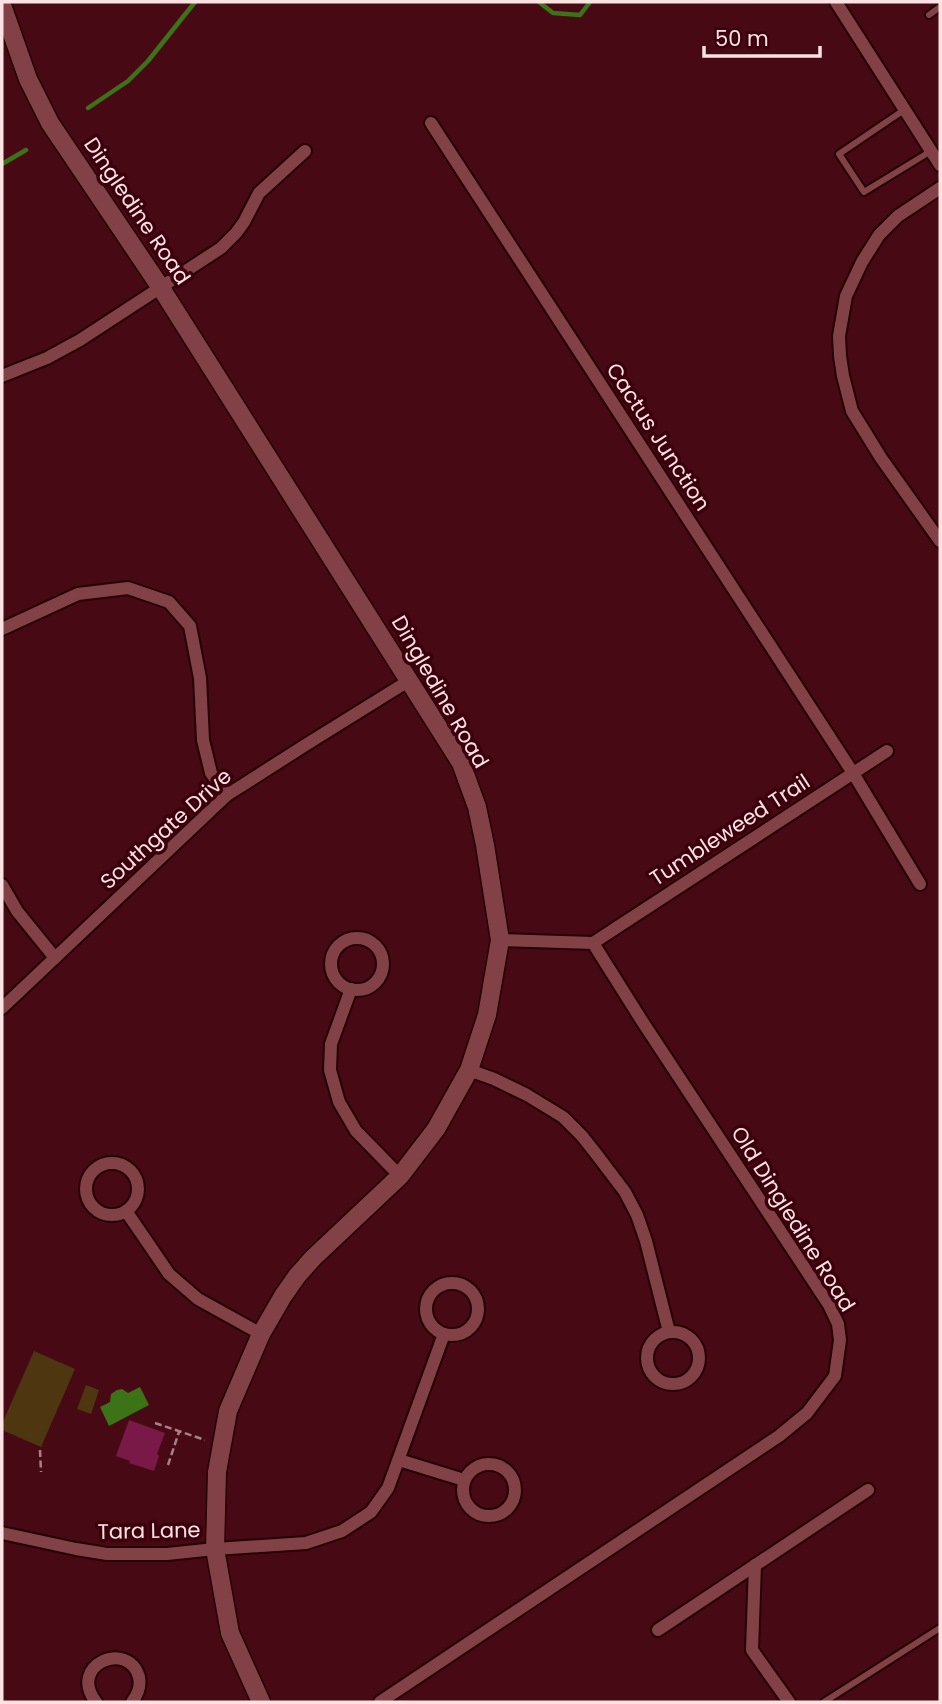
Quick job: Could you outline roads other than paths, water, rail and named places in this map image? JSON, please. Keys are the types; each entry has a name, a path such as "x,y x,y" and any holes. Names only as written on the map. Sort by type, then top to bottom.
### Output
{"street":[{"path":"836,2 940,165"},
{"name":"Dingledine Road","path":"3,3 27,79 50,123 161,288 461,763 477,807 500,940 487,1015 469,1070 436,1129 400,1176 297,1276 261,1334 228,1411 217,1472 215,1549 230,1633 261,1702"},
{"name":"Cactus Junction","path":"431,123 853,773 920,884"},
{"path":"2,376 59,352 221,248 244,222 259,193 305,151"},
{"path":"940,188 898,216 879,235 862,262 846,296 839,336 846,395 852,411 881,458 940,541"},
{"path":"2,629 78,594 128,589 169,602 190,626 200,678 203,740 211,773 227,795"},
{"name":"Southgate Drive","path":"2,1008 227,795 410,680"},
{"name":"Tumbleweed Trail","path":"593,943 887,751"},
{"path":"2,885 17,911 55,958"},
{"path":"352,938 361,938 376,946 381,953 382,971 373,985 365,989 351,989 341,985 335,978 330,962 337,946 352,938"},
{"path":"500,940 593,943"},
{"name":"Old Dingledine Road","path":"380,1702 779,1436 807,1413 835,1376 840,1340 838,1324 829,1305 593,943"},
{"path":"351,989 331,1044 330,1070 339,1102 356,1131 400,1176"},
{"path":"469,1070 495,1079 563,1117 597,1155 625,1192 638,1215 669,1332"},
{"path":"116,1163 131,1172 138,1187 137,1196 134,1204 126,1211 111,1216 96,1210 90,1204 85,1188 92,1172 107,1164 116,1163"},
{"path":"126,1211 169,1273 198,1299 261,1334"},
{"path":"456,1283 465,1286 476,1298 478,1315 474,1324 461,1334 444,1334 436,1330 427,1316 428,1299 439,1286 456,1283"},
{"path":"669,1332 686,1335 697,1348 699,1365 695,1373 682,1383 665,1383 657,1379 648,1365 649,1348 660,1335 669,1332"},
{"name":"Tara Lane","path":"2,1534 107,1554 167,1554 306,1543 342,1531 370,1512 388,1488 444,1334"},
{"path":"399,1460 464,1480"},
{"path":"493,1464 508,1472 515,1488 514,1497 505,1511 489,1517 480,1515 467,1505 463,1497 464,1480 476,1468 493,1464"},
{"path":"658,1630 868,1490"},
{"path":"755,1565 752,1650 789,1702"},
{"path":"96,1702 90,1693 89,1676 100,1662 116,1658 132,1665 140,1680 140,1688 132,1702"}],"lane":[{"path":"929,15 940,7"},
{"path":"904,110 839,154 864,192 931,151"},
{"path":"824,1702 940,1628"}],"waterway":[{"path":"88,108 128,81 148,61 195,2"},
{"path":"539,2 553,13 580,15 590,2"},
{"path":"2,164 26,150"}]}
